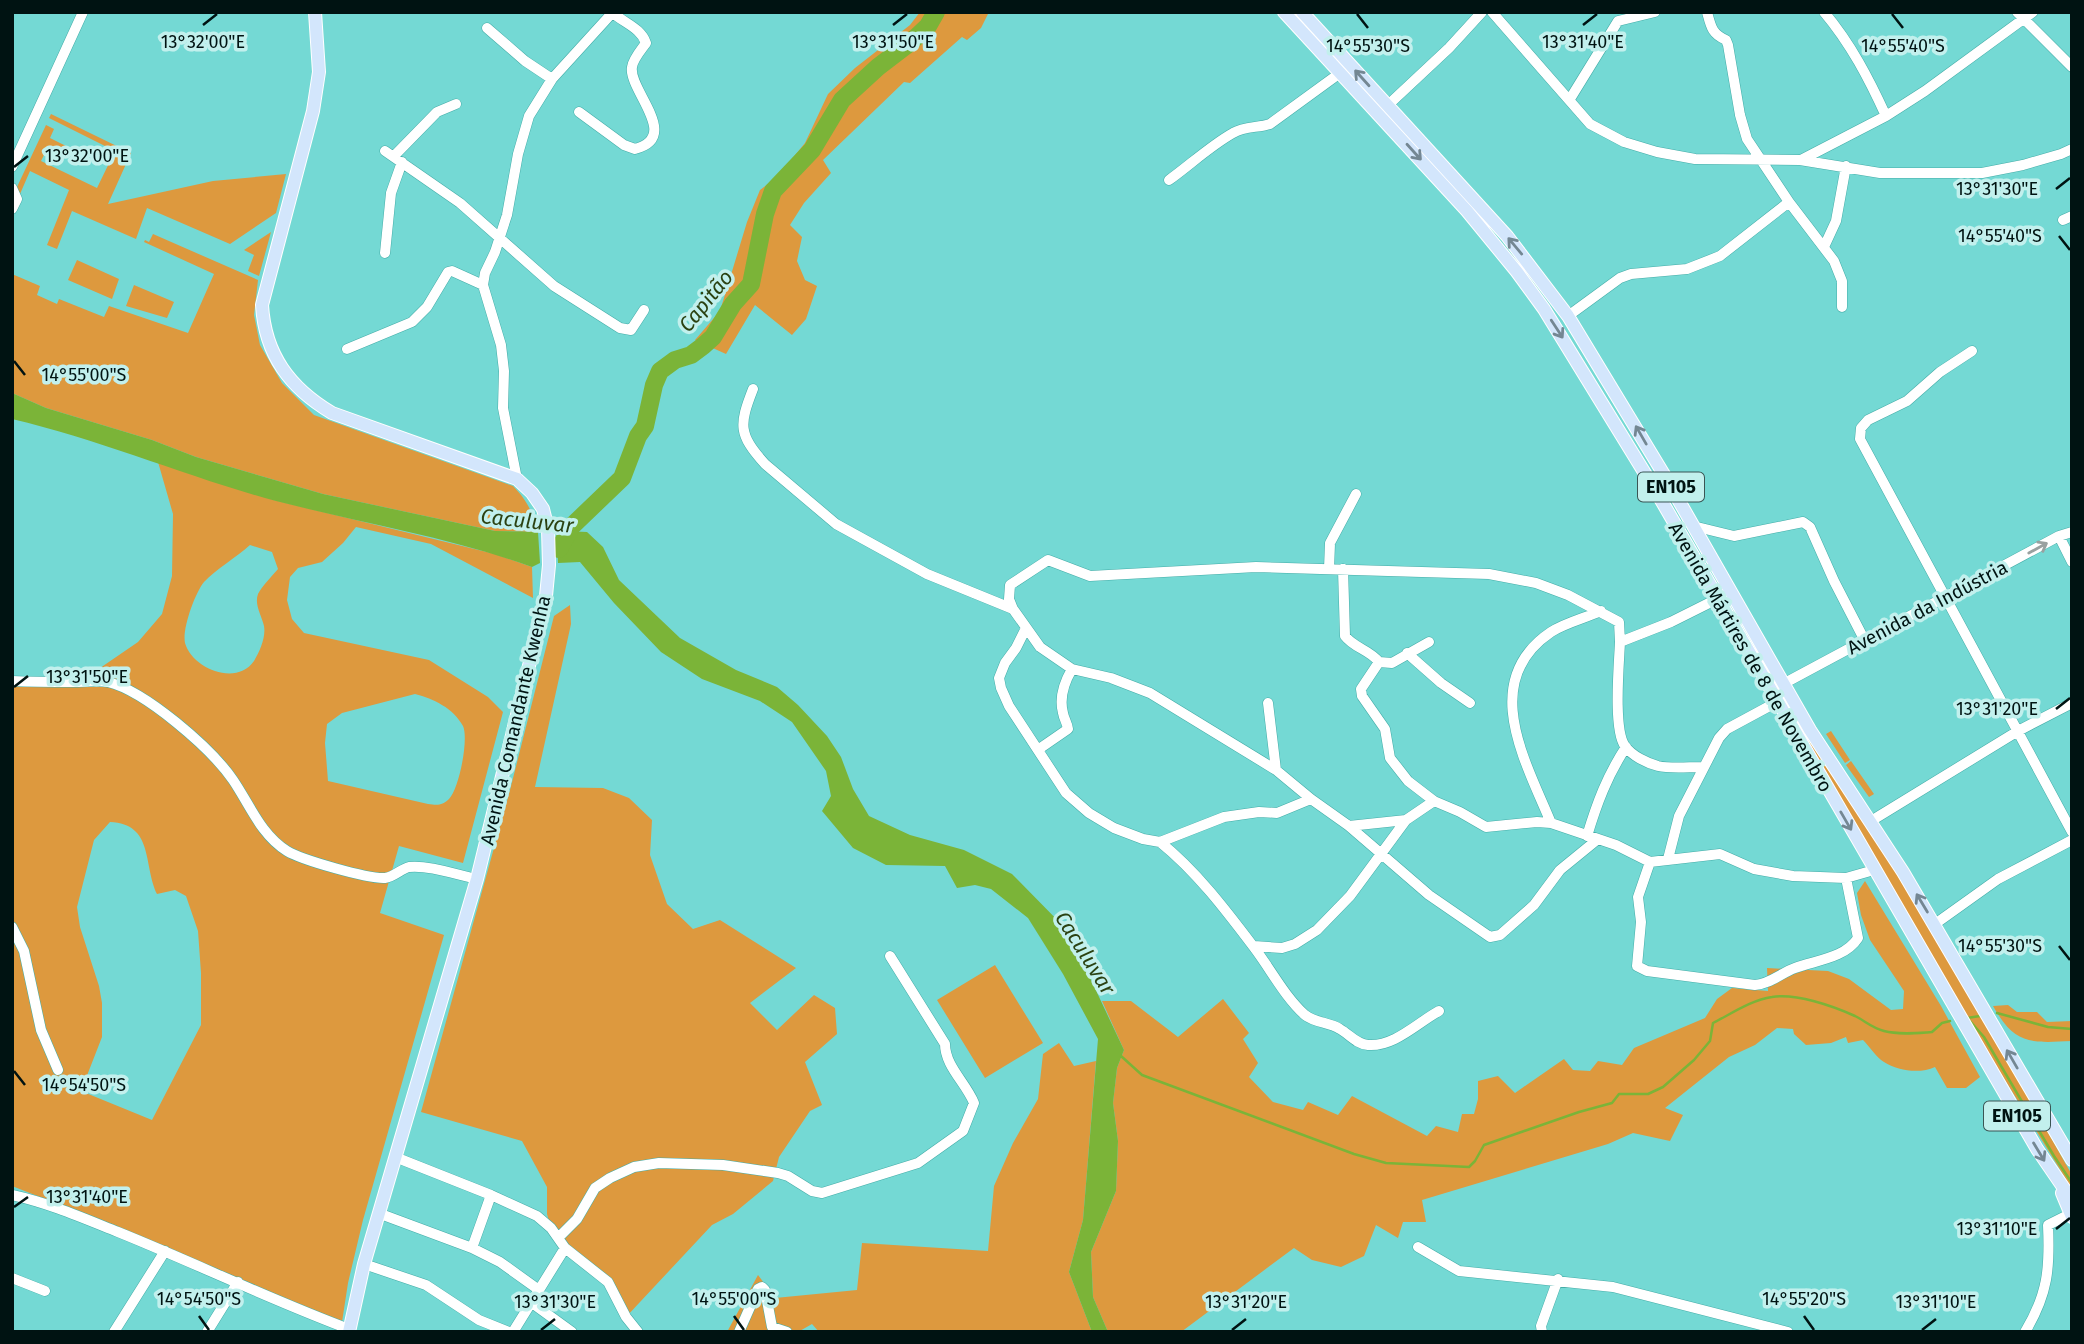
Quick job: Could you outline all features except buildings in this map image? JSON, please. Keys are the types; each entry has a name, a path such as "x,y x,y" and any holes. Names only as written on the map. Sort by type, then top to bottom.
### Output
{"main road":[{"name":"Avenida Comandante Kwenha","path":"315,12 319,72 313,111 262,305 269,345 277,362 290,379 313,401 332,413 517,479 543,509 548,529 549,565 539,628 477,879 363,1264 349,1330"},
{"name":"Avenida Mártires de 8 de Novembro","path":"1284,12 1481,228 1544,309 1590,380 1967,1030 2057,1180 2072,1200"},
{"name":"Avenida Mártires de 8 de Novembro","path":"1302,12 1507,236 1568,316 1638,431 1783,684 1935,923 2072,1160"},
{"path":"2057,1180 2071,1216"}],"street":[{"path":"12,209 17,199 13,189 12,169 83,12"},
{"path":"1387,106 1449,48 1482,12"},
{"path":"1492,12 1590,124 1624,142 1695,159 1800,160 1880,173 1982,173 2023,165 2072,149"},
{"path":"1570,99 1621,16 1655,12"},
{"path":"1707,12 1712,30 1727,40 1747,139 1840,272 1842,307"},
{"path":"1824,12 1859,62 1886,117"},
{"path":"1800,160 1886,117 2021,16 2033,12"},
{"path":"517,479 503,408 504,371 501,345 483,285 485,273 507,215 518,154 529,116 552,79 613,13 645,38 646,43 631,71 645,99 655,131 653,137 649,143 635,149 624,145 579,112"},
{"path":"2021,16 2072,67"},
{"path":"487,27 525,61 552,79"},
{"path":"1169,180 1233,133 1270,124 1340,72"},
{"path":"385,253 394,156 437,112 456,104"},
{"path":"394,156 460,203 554,286 620,328 631,330 644,310"},
{"path":"1824,247 1836,221 1846,166"},
{"path":"1568,316 1620,278 1631,274 1687,269 1720,256 1789,202"},
{"path":"347,349 412,322 427,307 448,272 452,271 483,285"},
{"path":"1972,351 1940,372 1907,401 1868,420 1861,428 1860,439 2072,832"},
{"path":"753,389 743,415 742,426 765,464 836,524 927,574 1013,609"},
{"path":"1329,569 1330,543 1356,494"},
{"path":"1693,526 1734,536 1803,522 1810,527 1865,641"},
{"name":"Avenida da Indústria","path":"1783,684 2059,536 2072,532"},
{"path":"2059,536 2072,562"},
{"path":"1626,747 1610,771 1598,798 1593,837 1560,870 1534,905 1495,938 1490,937 1429,895 1349,826 1276,770 1150,693 1111,678 1072,668 1040,647 1013,609 1009,599 1010,585 1048,560 1090,576 1255,566 1489,574 1536,583 1601,611 1619,622 1619,715 1621,738 1626,747 1637,757 1659,766 1702,767"},
{"path":"1343,569 1345,636 1350,642 1374,656 1379,662 1392,663 1429,642"},
{"path":"1620,642 1671,622 1717,599"},
{"path":"1550,823 1512,722 1511,697 1515,678 1521,662 1552,632 1601,611"},
{"path":"1026,628 1005,663 999,678 1001,688 1009,706 1066,793 1089,813 1123,831 1160,842 1190,867 1307,1016 1340,1029 1366,1045 1396,1040 1439,1011"},
{"path":"1407,653 1441,683 1470,703"},
{"path":"1379,662 1362,689 1362,696 1385,729 1390,758 1408,781 1434,801 1486,827 1550,823 1593,837 1650,862 1720,854 1754,869 1793,876 1846,878 1874,870"},
{"path":"1039,749 1068,729 1063,714 1063,690 1072,668"},
{"path":"12,681 106,682 130,689 147,700 210,754 231,778 261,826 274,841 299,856 372,877 386,878 406,867 477,879"},
{"path":"1668,859 1679,816 1719,738 1727,729 1777,702"},
{"path":"1268,703 1276,770"},
{"path":"1871,821 2018,731 2072,703"},
{"path":"1160,842 1224,817 1259,812 1277,813 1311,799"},
{"path":"1254,946 1282,948 1295,944 1317,930 1350,895 1406,820 1434,801"},
{"path":"1349,826 1406,820"},
{"path":"1935,923 1998,879 2072,840"},
{"path":"1650,862 1639,897 1637,966 1647,971 1755,985 1764,984 1794,968 1840,954 1853,946 1858,938 1846,878"},
{"path":"12,928 24,951 41,1030 58,1070"},
{"path":"559,1237 576,1219 595,1188 634,1167 682,1162 723,1165 788,1176 812,1191 822,1193 911,1167 957,1138 965,1129 974,1103 953,1069 945,1051 945,1044 890,956"},
{"path":"395,1157 492,1195 537,1216 559,1237 565,1248 608,1282 626,1317 638,1332"},
{"path":"12,1195 40,1201 165,1251 349,1330"},
{"path":"472,1248 492,1195"},
{"path":"378,1213 472,1248 500,1262 539,1290"},
{"path":"2025,1332 2047,1284 2050,1259 2048,1225 2071,1216"},
{"path":"1418,1247 1459,1271 1558,1279 1613,1287 1788,1332"},
{"path":"363,1264 426,1285 465,1312 511,1332 565,1248"},
{"path":"114,1332 165,1251"},
{"path":"12,1278 45,1291"},
{"path":"1542,1332 1541,1326 1558,1279"},
{"path":"207,1332 238,1283"},
{"path":"738,1332 758,1289 762,1287 765,1290 772,1327 787,1332"},
{"path":"532,1303 572,1332"}],"shaded area":[{"path":"920,12 989,12 981,28 967,40 962,37 910,83 904,82 823,160 831,173 804,203 790,225 802,237 797,261 805,280 817,286 806,319 792,335 755,305 726,354 695,340 720,311 747,222 760,190 778,176 805,143 828,94 855,68 910,25"},
{"path":"51,114 131,153 108,204 213,181 286,174 276,213 230,244 147,208 136,239 72,211 57,249 47,245 69,190 30,171 20,194 17,187 46,125 54,129 50,138 68,147 63,157 47,149 41,161 97,188 115,151 49,118"},
{"path":"271,232 259,276 248,271 254,255 244,250"},
{"path":"153,234 258,280 254,315 260,345 282,383 314,415 513,486 529,507 538,532 495,531 323,494 196,457 152,440 46,408 12,393 12,274 40,286 37,295 57,304 59,299 104,317 109,306 188,333 214,274 144,242 149,242"},
{"path":"77,260 119,279 112,299 68,280"},
{"path":"134,285 174,302 167,318 126,306"},
{"path":"12,393 46,408 152,440 196,457 323,494 495,531 538,532 540,563 532,567 437,539 276,501 79,437 12,419"},
{"path":"158,462 274,500 495,554 532,567 533,598 431,544 356,527 322,562 298,568 290,577 287,600 292,619 304,633 429,660 488,697 503,712 463,863 399,846 380,913 444,935 363,1220 342,1322 167,1247 12,1186 12,681 88,682 103,666 138,642 162,614 172,576 173,514","holes":["250,545 272,552 278,569 257,598 264,626 263,639 254,661 246,669 237,673 215,671 205,667 189,652 185,643 187,620 204,582","415,694 448,709 459,720 465,732 464,752 453,794 444,803 428,804 328,781 325,743 327,724 342,713","110,822 124,824 134,830 145,848 157,894 175,890 186,896 198,931 201,1025 152,1120 81,1091 102,1037 99,986 80,927 77,907 94,840"]},
{"path":"563,531 587,532 603,547 619,580 680,638 736,670 777,687 798,705 827,736 841,757 853,789 869,816 910,835 964,850 1012,874 1068,931 1124,1050 1117,1068 1113,1103 1118,1141 1116,1191 1091,1252 1093,1297 1108,1332 1092,1332 1069,1272 1083,1220 1098,1039 1063,974 1028,918 991,889 975,885 957,888 945,866 886,865 853,848 822,811 831,796 826,771 792,722 760,701 702,679 661,652 614,603 580,562 558,563 557,538"},
{"path":"570,605 571,624 535,787 603,788 629,798 652,820 650,855 667,904 693,929 720,920 796,968 750,1003 777,1030 814,995 835,1008 837,1034 805,1062 822,1105 810,1111 779,1157 773,1181 733,1214 712,1225 626,1317 615,1292 565,1248 551,1228 547,1214 547,1187 522,1141 421,1112 510,790 554,616"},
{"path":"1797,723 1922,910 2072,1175 2072,1189 1973,1028"},
{"path":"1831,731 1850,760 1845,763 1826,734"},
{"path":"1851,761 1874,794 1869,797 1846,765"},
{"path":"1865,881 1941,1006 1980,1077 1966,1088 1947,1088 1935,1067 1916,1071 1890,1065 1878,1057 1863,1040 1848,1043 1846,1037 1831,1043 1806,1045 1794,1034 1793,1029 1777,1028 1755,1045 1729,1057 1665,1108 1683,1115 1670,1141 1633,1133 1608,1144 1422,1200 1426,1222 1403,1222 1398,1238 1376,1225 1364,1256 1341,1267 1312,1260 1294,1248 1181,1332 1108,1332 1093,1297 1091,1252 1116,1191 1118,1141 1113,1103 1117,1068 1124,1050 1102,1001 1131,1001 1178,1037 1223,999 1249,1033 1243,1039 1258,1063 1249,1077 1273,1102 1303,1110 1308,1102 1338,1115 1352,1096 1427,1136 1436,1126 1458,1132 1462,1114 1474,1114 1478,1099 1478,1081 1498,1076 1515,1093 1564,1059 1573,1070 1590,1071 1598,1061 1622,1065 1634,1048 1705,1018 1717,999 1732,988 1768,991 1767,968 1828,971 1849,979 1891,1010 1903,1009 1904,991 1870,940 1861,915 1857,893"},
{"path":"995,965 1043,1043 985,1078 937,1000"},
{"path":"2008,1005 2017,1012 2037,1012 2047,1022 2072,1021 2072,1041 2034,1041 2017,1035 2001,1019 1993,1006"},
{"path":"1059,1043 1074,1066 1096,1061 1083,1220 1069,1272 1092,1332 819,1332 812,1324 798,1332 727,1332 758,1275 775,1298 857,1290 862,1243 988,1251 994,1186 1013,1143 1038,1099 1043,1054"}],"waterway":[{"name":"Capitão","path":"559,549 572,526 622,478 638,436 645,426 654,385 660,371 675,360 691,355 713,337 733,304 751,284 765,214 773,191 812,150 842,100 912,41 928,26 936,12"},
{"path":"1121,1056 1142,1075 1354,1154 1386,1163 1469,1167 1484,1145 1612,1103 1619,1094 1648,1094 1663,1087 1694,1060 1710,1041 1713,1023 1764,999 1782,996 1814,1001 1855,1016 1880,1030 1896,1033 1932,1032 1942,1023 1950,1021"},
{"path":"1997,1013 2048,1027 2072,1029"},
{"path":"1967,1018 1980,1016"},
{"path":"1970,1021 1984,1037 2072,1183"}],"water label":[{"name":"Caculuvar","path":"527,521"},
{"name":"Caculuvar","path":"1085,953"}]}
